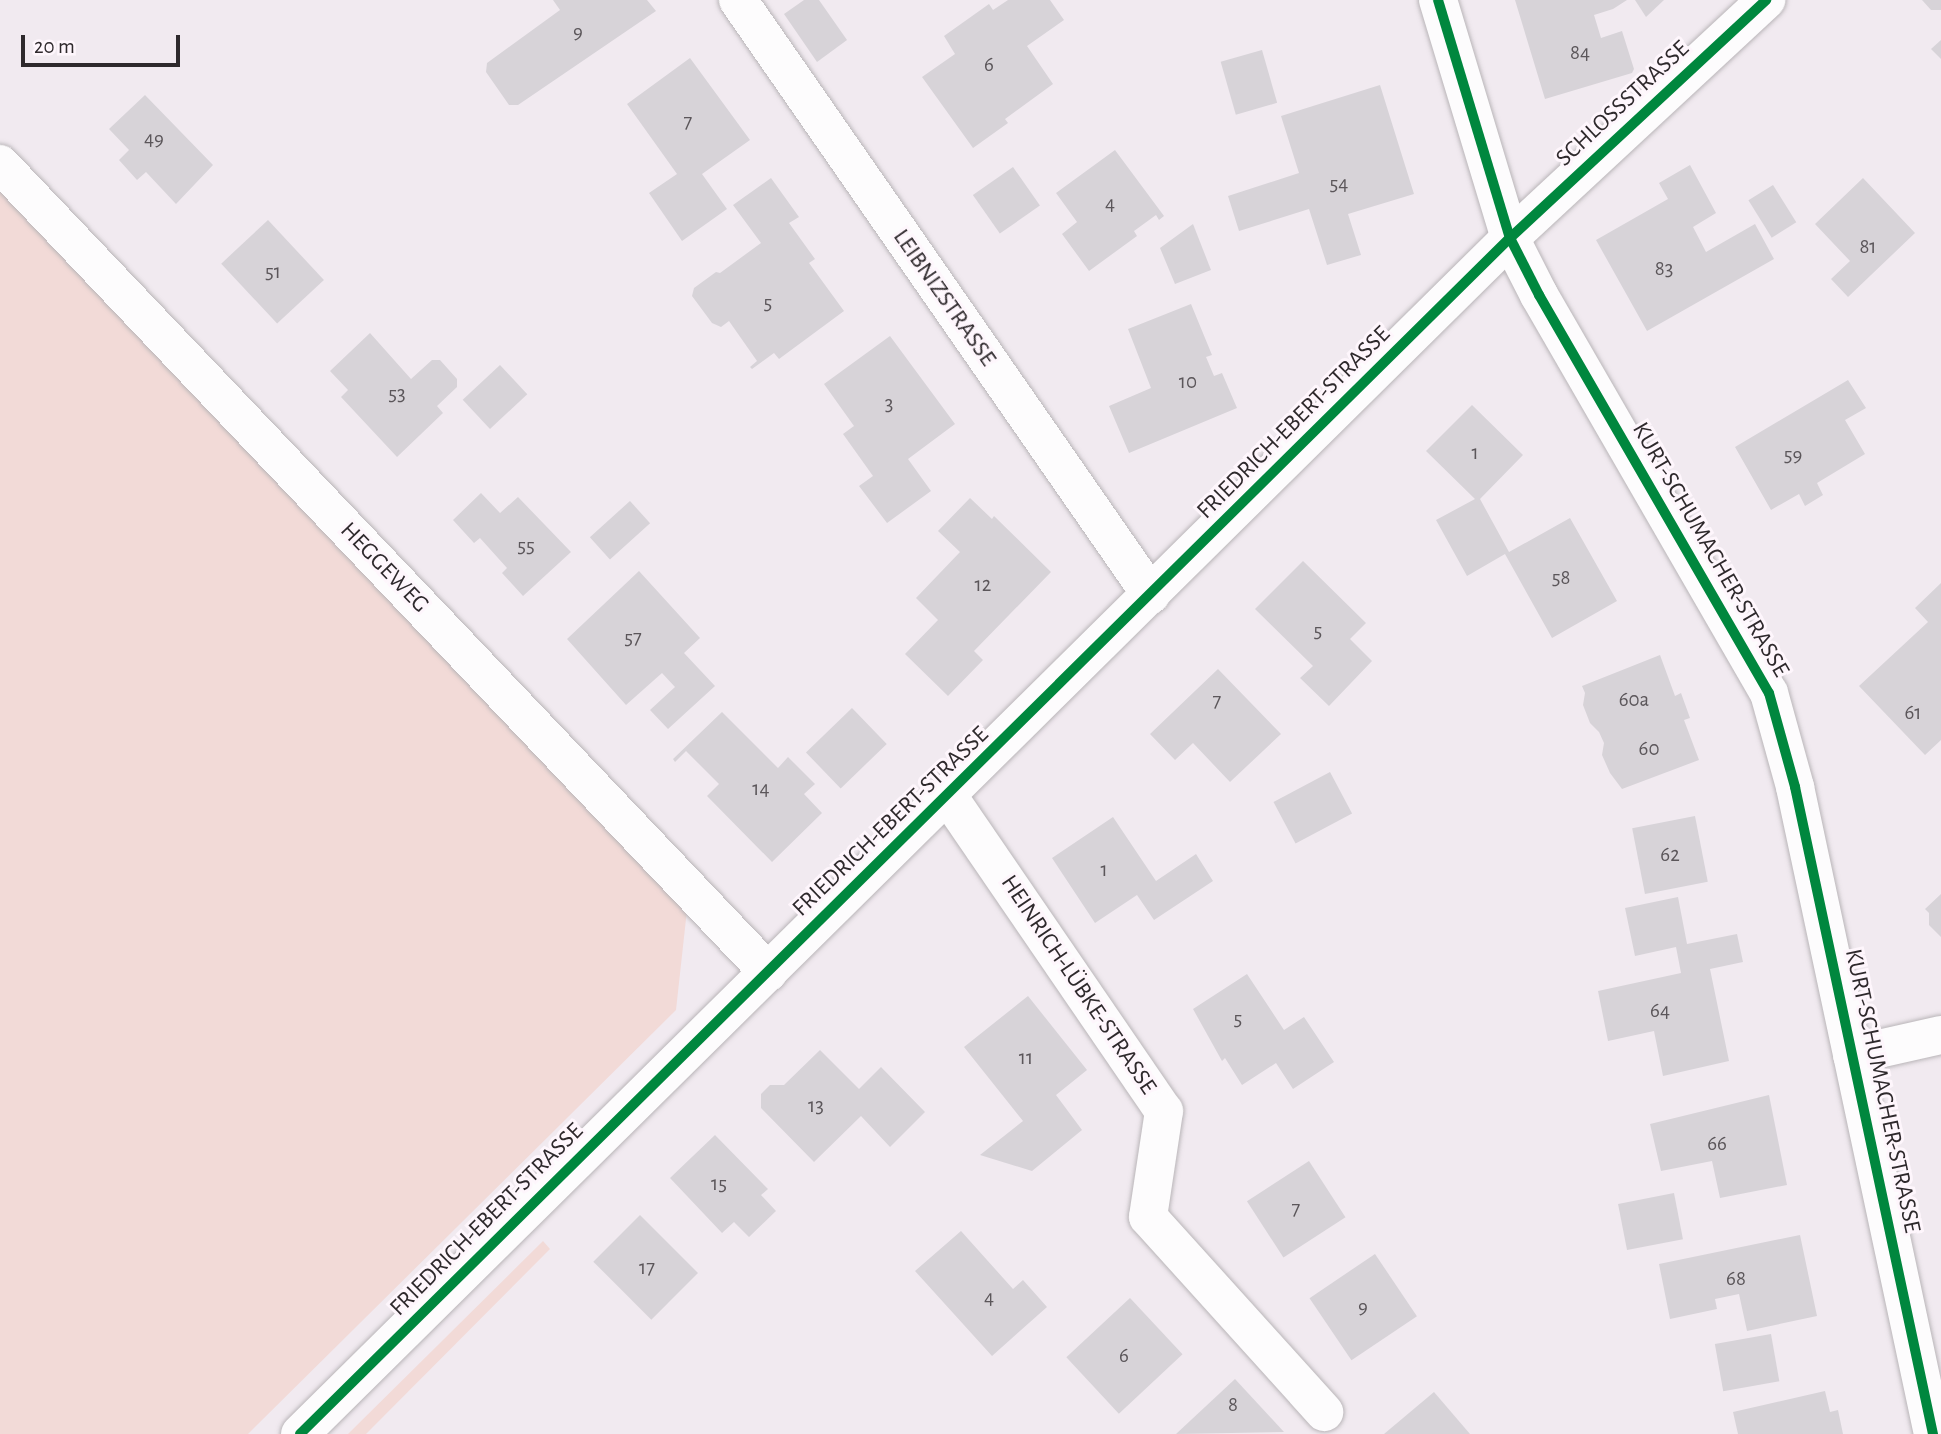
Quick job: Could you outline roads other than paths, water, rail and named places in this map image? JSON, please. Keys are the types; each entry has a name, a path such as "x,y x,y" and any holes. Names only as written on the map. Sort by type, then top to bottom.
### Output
{"street":[{"name":"LEIBNIZSTRASSE","path":"738,0 1152,595"},
{"name":"KURT-SCHUMACHER-STRASSE","path":"1438,0 1510,239 1539,295 1769,693 1795,787 1933,1434"},
{"name":"SCHLOSSSTRASSE","path":"1510,239 1766,0"},
{"name":"HEGGEWEG","path":"0,164 768,972"},
{"name":"FRIEDRICH-EBERT-STRASSE","path":"300,1434 1510,239"},
{"name":"HEINRICH-LÜBKE-STRASSE","path":"948,796 1164,1111 1148,1217 1324,1412"},
{"path":"1852,1055 1941,1035"}]}
